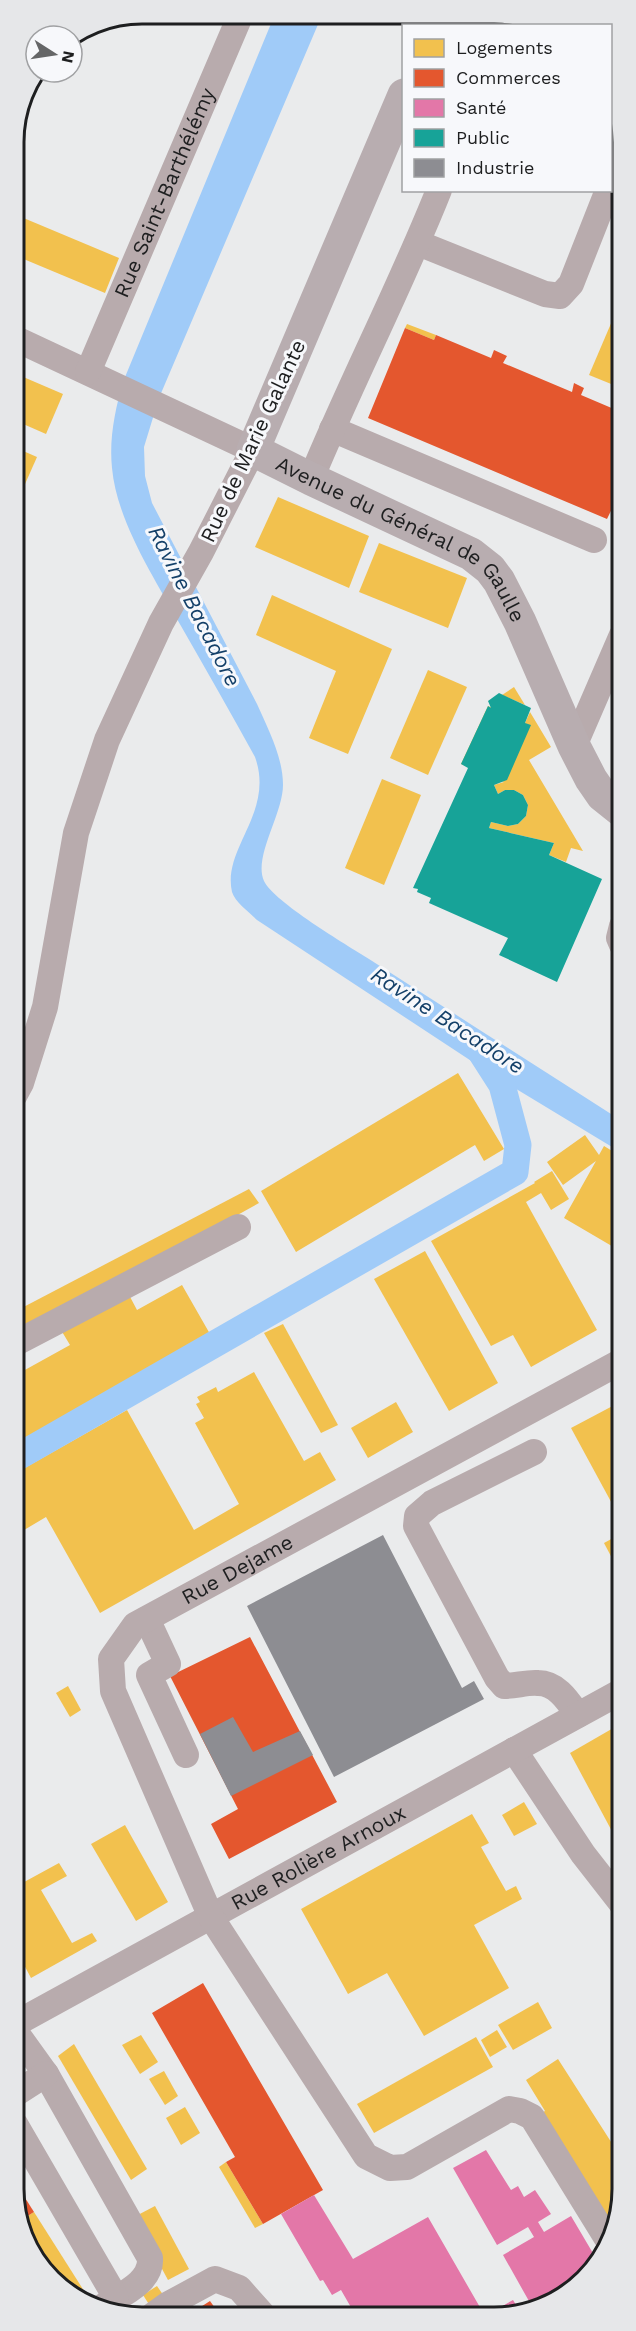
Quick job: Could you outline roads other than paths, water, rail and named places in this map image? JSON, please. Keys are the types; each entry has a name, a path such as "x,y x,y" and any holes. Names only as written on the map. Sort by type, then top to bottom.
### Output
{"main road":[{"name":"Rue de Marie Galante","path":"253,450 402,100"},
{"name":"Avenue du Général de Gaulle","path":"253,450 471,554 490,569 500,581 520,621 574,746 602,795 612,803"}],"street":[{"name":"Rue Saint-Barthélémy","path":"96,376 237,24"},
{"path":"311,479 418,243 438,192"},
{"path":"418,243 545,294 560,296 571,284 607,192"},
{"name":"Avenue du Général de Gaulle","path":"24,343 253,450"},
{"path":"332,429 594,540"},
{"name":"Rue de Marie Galante","path":"24,1074 45,1007 76,834 106,740 162,623 253,450"},
{"path":"574,746 612,658"},
{"path":"24,1339 238,1227"},
{"name":"Rue Dejame","path":"603,2233 532,2117 520,2111 509,2109 407,2167 390,2168 366,2156 211,1917 113,1691 111,1659 135,1626 612,1366"},
{"path":"534,1452 432,1503 417,1515 416,1526 497,1678 504,1686 538,1683 548,1685 564,1695 578,1715"},
{"path":"147,1619 168,1664 149,1675 186,1755"},
{"name":"Rue Rolière Arnoux","path":"24,2019 612,1696"},
{"path":"514,1750 583,1854 612,1891"},
{"path":"24,2043 46,2074 150,2258 148,2273 142,2281 110,2303"},
{"path":"24,2088 46,2074"},
{"path":"24,2141 109,2302"},
{"path":"163,2307 215,2279 239,2288 255,2307"}],"water":[{"name":"Ravine Bacadore","path":"271,24 318,24 159,398 144,447 145,476 152,503 257,704 278,754 283,785 282,796 262,860 264,881 270,890 312,923 612,1115 612,1147 485,1070 257,920 234,896 231,876 234,860 254,813 258,796 259,777 255,757 149,570 121,509 115,488 111,446 115,414 123,382"}],"waterway":[{"name":"Ravine Bacadore","path":"24,1453 515,1172 518,1145 502,1085 477,1046"}]}
